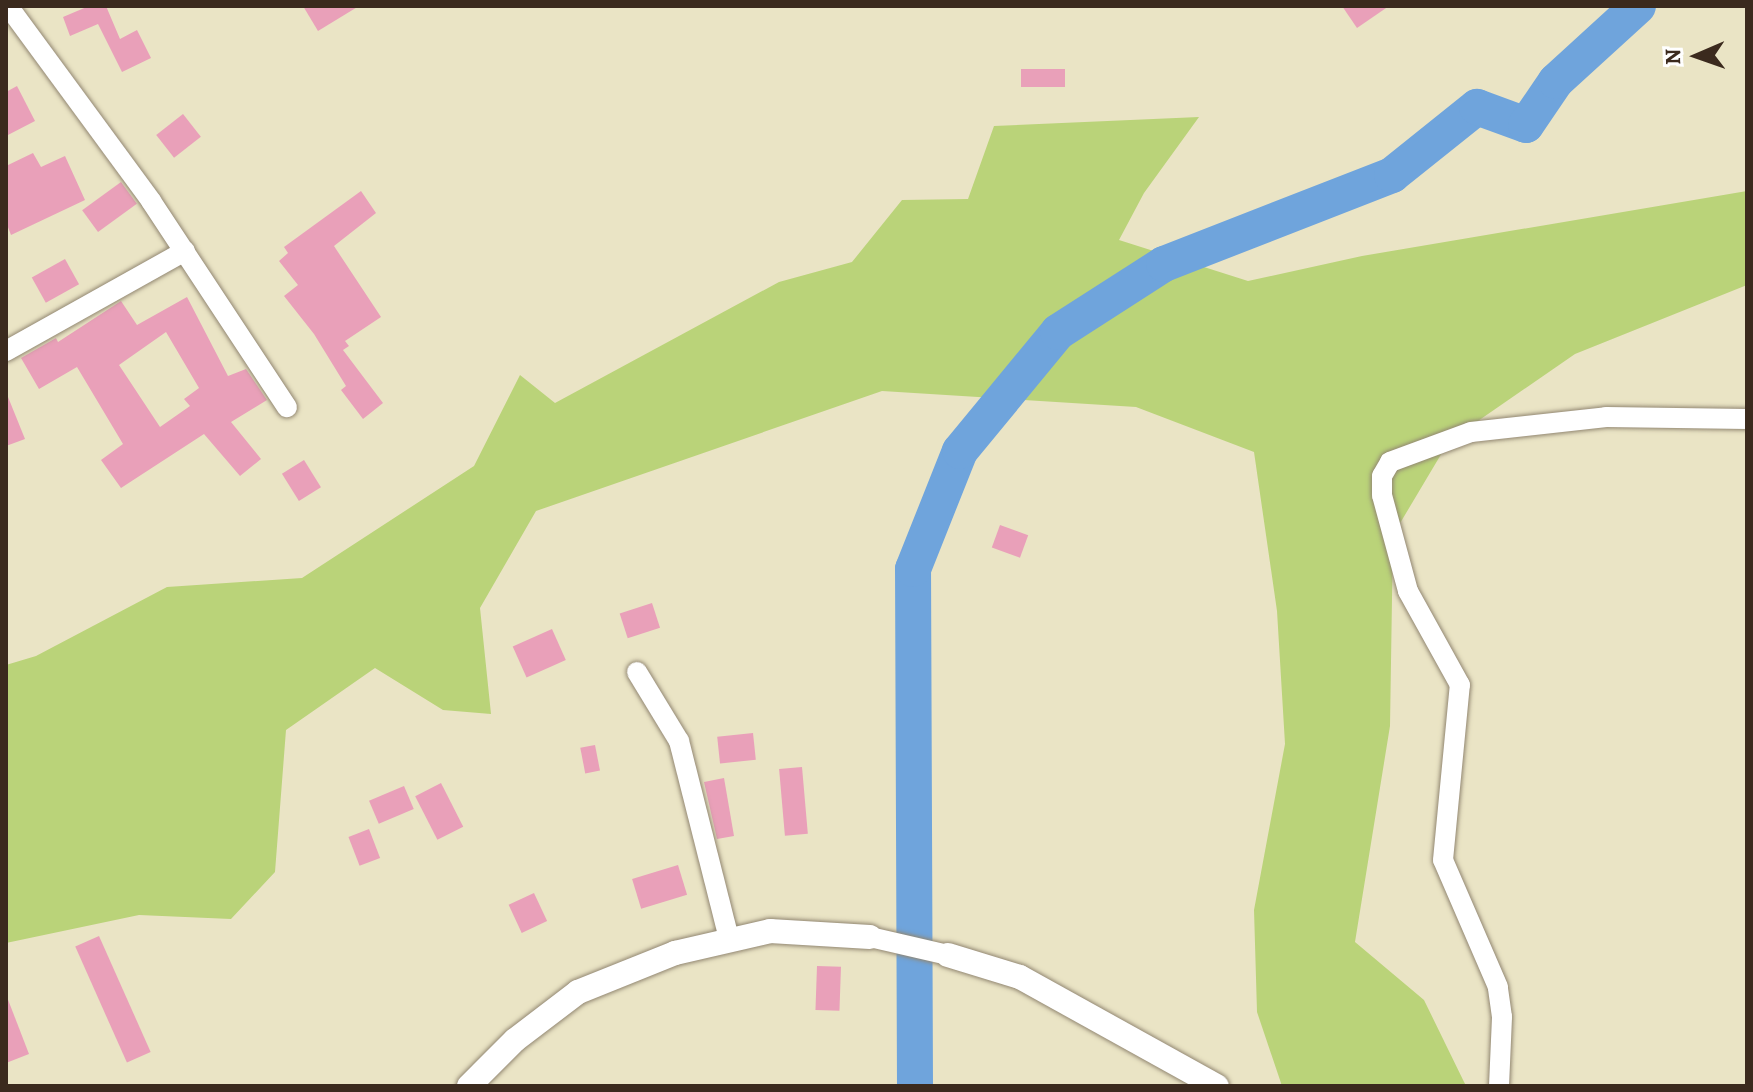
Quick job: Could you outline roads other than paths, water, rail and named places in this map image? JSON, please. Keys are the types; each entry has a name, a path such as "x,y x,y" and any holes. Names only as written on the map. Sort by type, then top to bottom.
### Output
{"street":[{"path":"8,6 185,251 287,407"},
{"path":"6,351 185,251"},
{"path":"1499,1086 1502,1017 1498,987 1443,860 1460,685 1408,591 1382,495 1382,476 1390,462 1471,432 1606,417 1747,419"},
{"path":"637,672 679,741 729,939"},
{"path":"469,1086 515,1040 578,992 675,953 770,931 870,937 948,955 1020,977 1217,1086"}],"waterway":[{"path":"915,1086 913,569 960,451 1058,332 1164,264 1392,175 1477,107 1526,125 1556,81 1638,6"}]}
